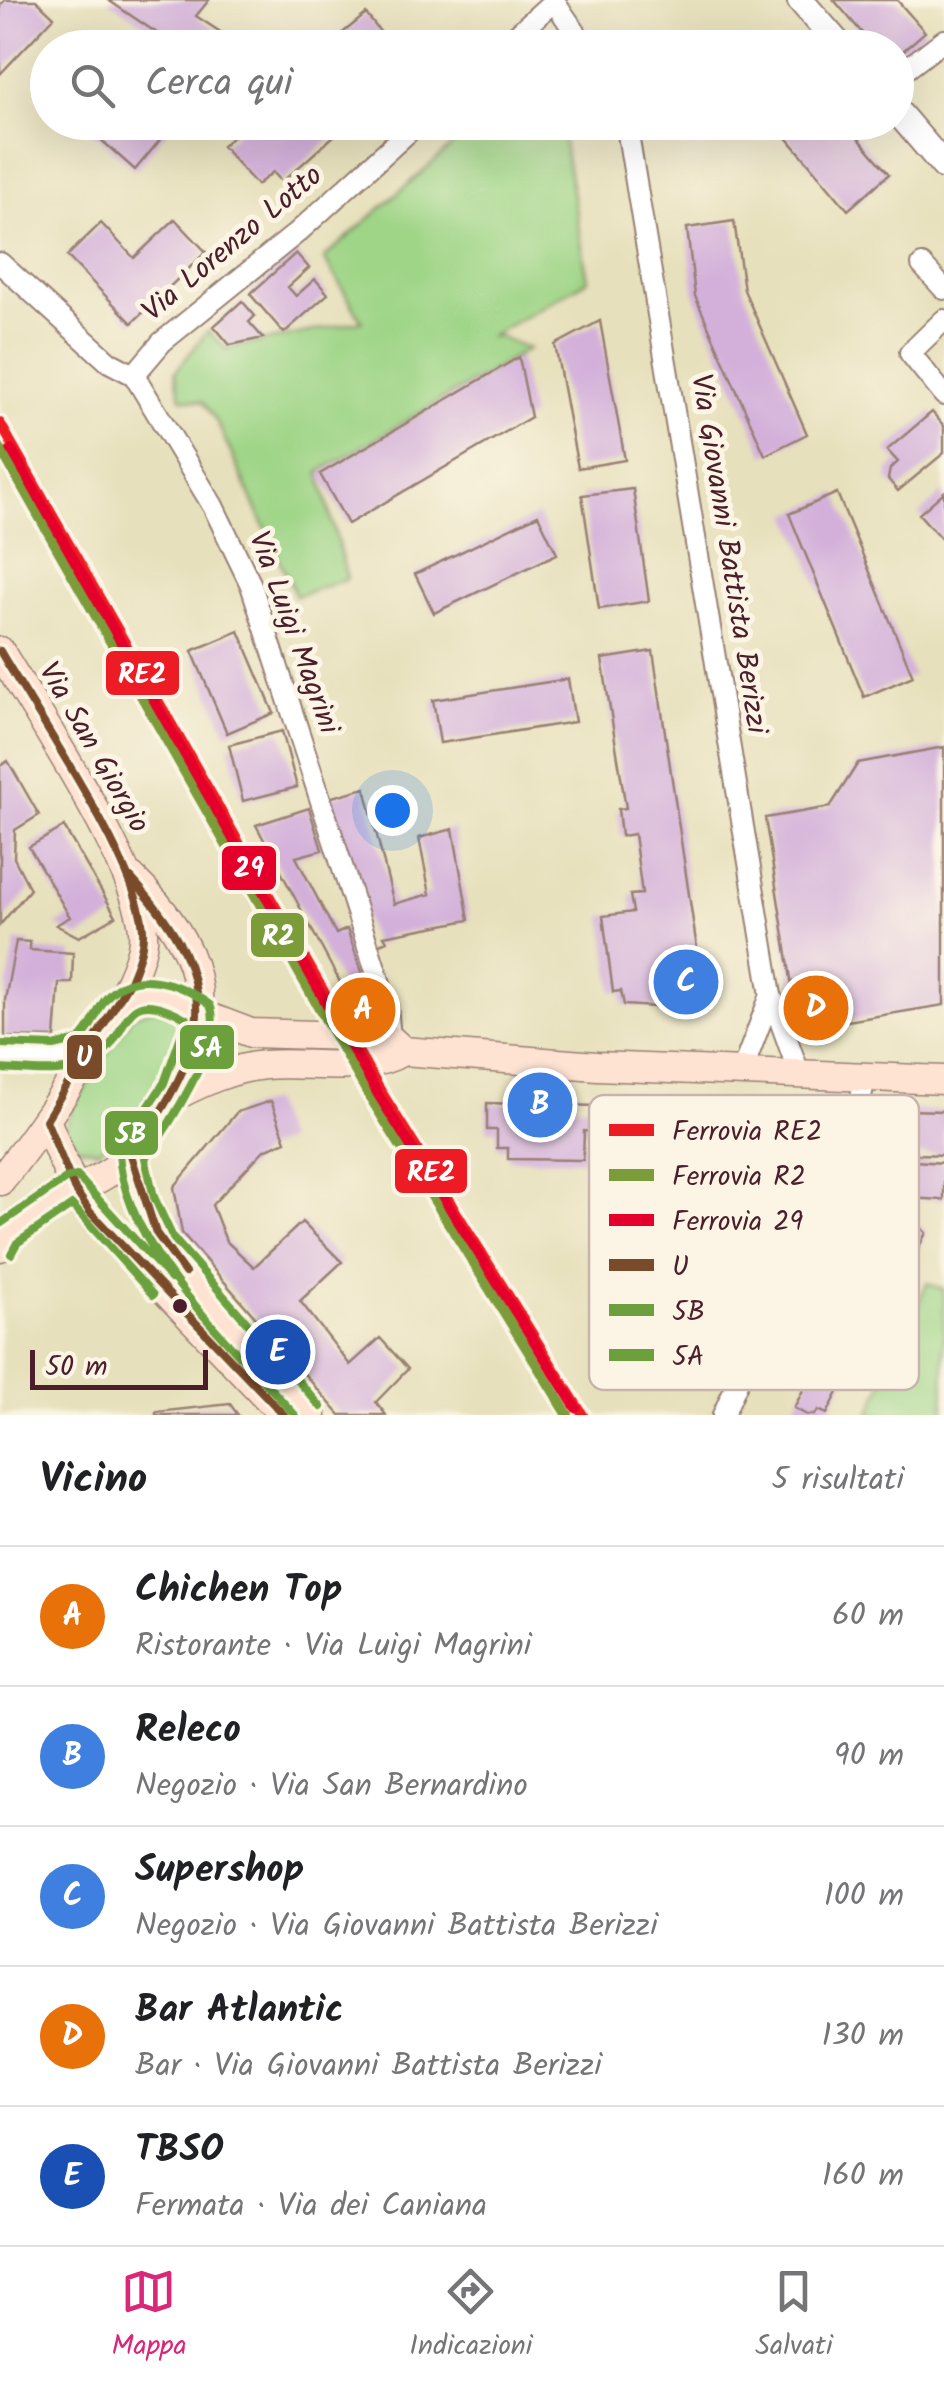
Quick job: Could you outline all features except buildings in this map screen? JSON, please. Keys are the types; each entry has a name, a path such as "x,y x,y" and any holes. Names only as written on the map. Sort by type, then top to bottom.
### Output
{"main road":[{"name":"Via San Giorgio","path":"0,651 130,877 163,908 197,980 200,1014"},
{"name":"Via San Giorgio","path":"0,1181 46,1120 118,1002 143,942 130,877"},
{"path":"118,1002 162,993 200,1014 262,1035 742,1071 944,1080"},
{"path":"0,1247 8,1234 74,1188 99,1179 131,1155 194,1052 200,1014"},
{"path":"168,1099 220,1075 262,1065 381,1064 397,1045"},
{"path":"46,1120 74,1188 90,1212 284,1415"},
{"path":"131,1155 142,1201 162,1246 312,1415"}],"street":[{"path":"522,30 555,0 574,30"},
{"path":"800,0 826,30"},
{"path":"914,63 944,40"},
{"path":"914,131 944,166"},
{"name":"Via Lorenzo Lotto","path":"134,375 162,342 298,232 399,140"},
{"name":"Via Giovanni Battista Berizzi","path":"629,140 771,995 799,1074"},
{"name":"Via Luigi Magrini","path":"0,263 109,362 134,375 213,506 251,585 397,1045"},
{"path":"922,265 944,290"},
{"path":"944,320 910,353 944,395"},
{"path":"742,1071 771,995"},
{"path":"0,1056 58,1058 91,1048"},
{"path":"861,1095 865,1076"},
{"path":"723,1415 734,1390"}],"green space":[{"path":"458,140 563,140 588,280 489,337 498,336 528,349 319,472 347,579 296,596 217,422 203,402 181,398 175,372 208,331 226,349 362,321 324,258"},
{"path":"155,1008 173,1014 181,1030 180,1047 173,1061 149,1096 108,1142 99,1150 78,1147 65,1131 72,1108 132,1016"},
{"path":"927,1283 944,1290 944,1415 869,1415 880,1390 919,1390 919,1301"}],"railway":[{"path":"0,438 39,496"}],"rail line":[{"name":"RE2","path":"0,423 379,1088 583,1415"},
{"name":"R2","path":"0,448 368,1094 568,1415"},
{"name":"29","path":"11,449 379,1096 576,1408"}],"transit line":[{"name":"U","path":"0,651 105,829 137,901 143,929 130,981 46,1120 74,1188 90,1212 284,1415"},
{"name":"U","path":"131,878 183,950 194,983 197,1015 191,1047 178,1080 131,1155 156,1233 185,1273"},
{"name":"5A","path":"1,1044 54,1046 79,1040 115,990 142,980 171,984 210,1005 213,1020 202,1061 179,1107 145,1158 154,1197 173,1238 321,1407"},
{"name":"5B","path":"0,1069 47,1071 82,1066 105,1051 137,1008 148,1005 187,1019 164,1083 119,1152 125,1188 139,1224 185,1294 295,1415"},
{"name":"5A","path":"0,1224 67,1178 77,1176 171,1279"},
{"name":"5B","path":"11,1254 17,1243 72,1205 153,1295"}],"place":[{"name":"Supershop","path":"686,982"},
{"name":"Bar Atlantic","path":"816,1008"},
{"name":"Chichen Top","path":"363,1010"},
{"name":"Releco","path":"540,1105"},
{"name":"TBSO","path":"278,1352"}]}
